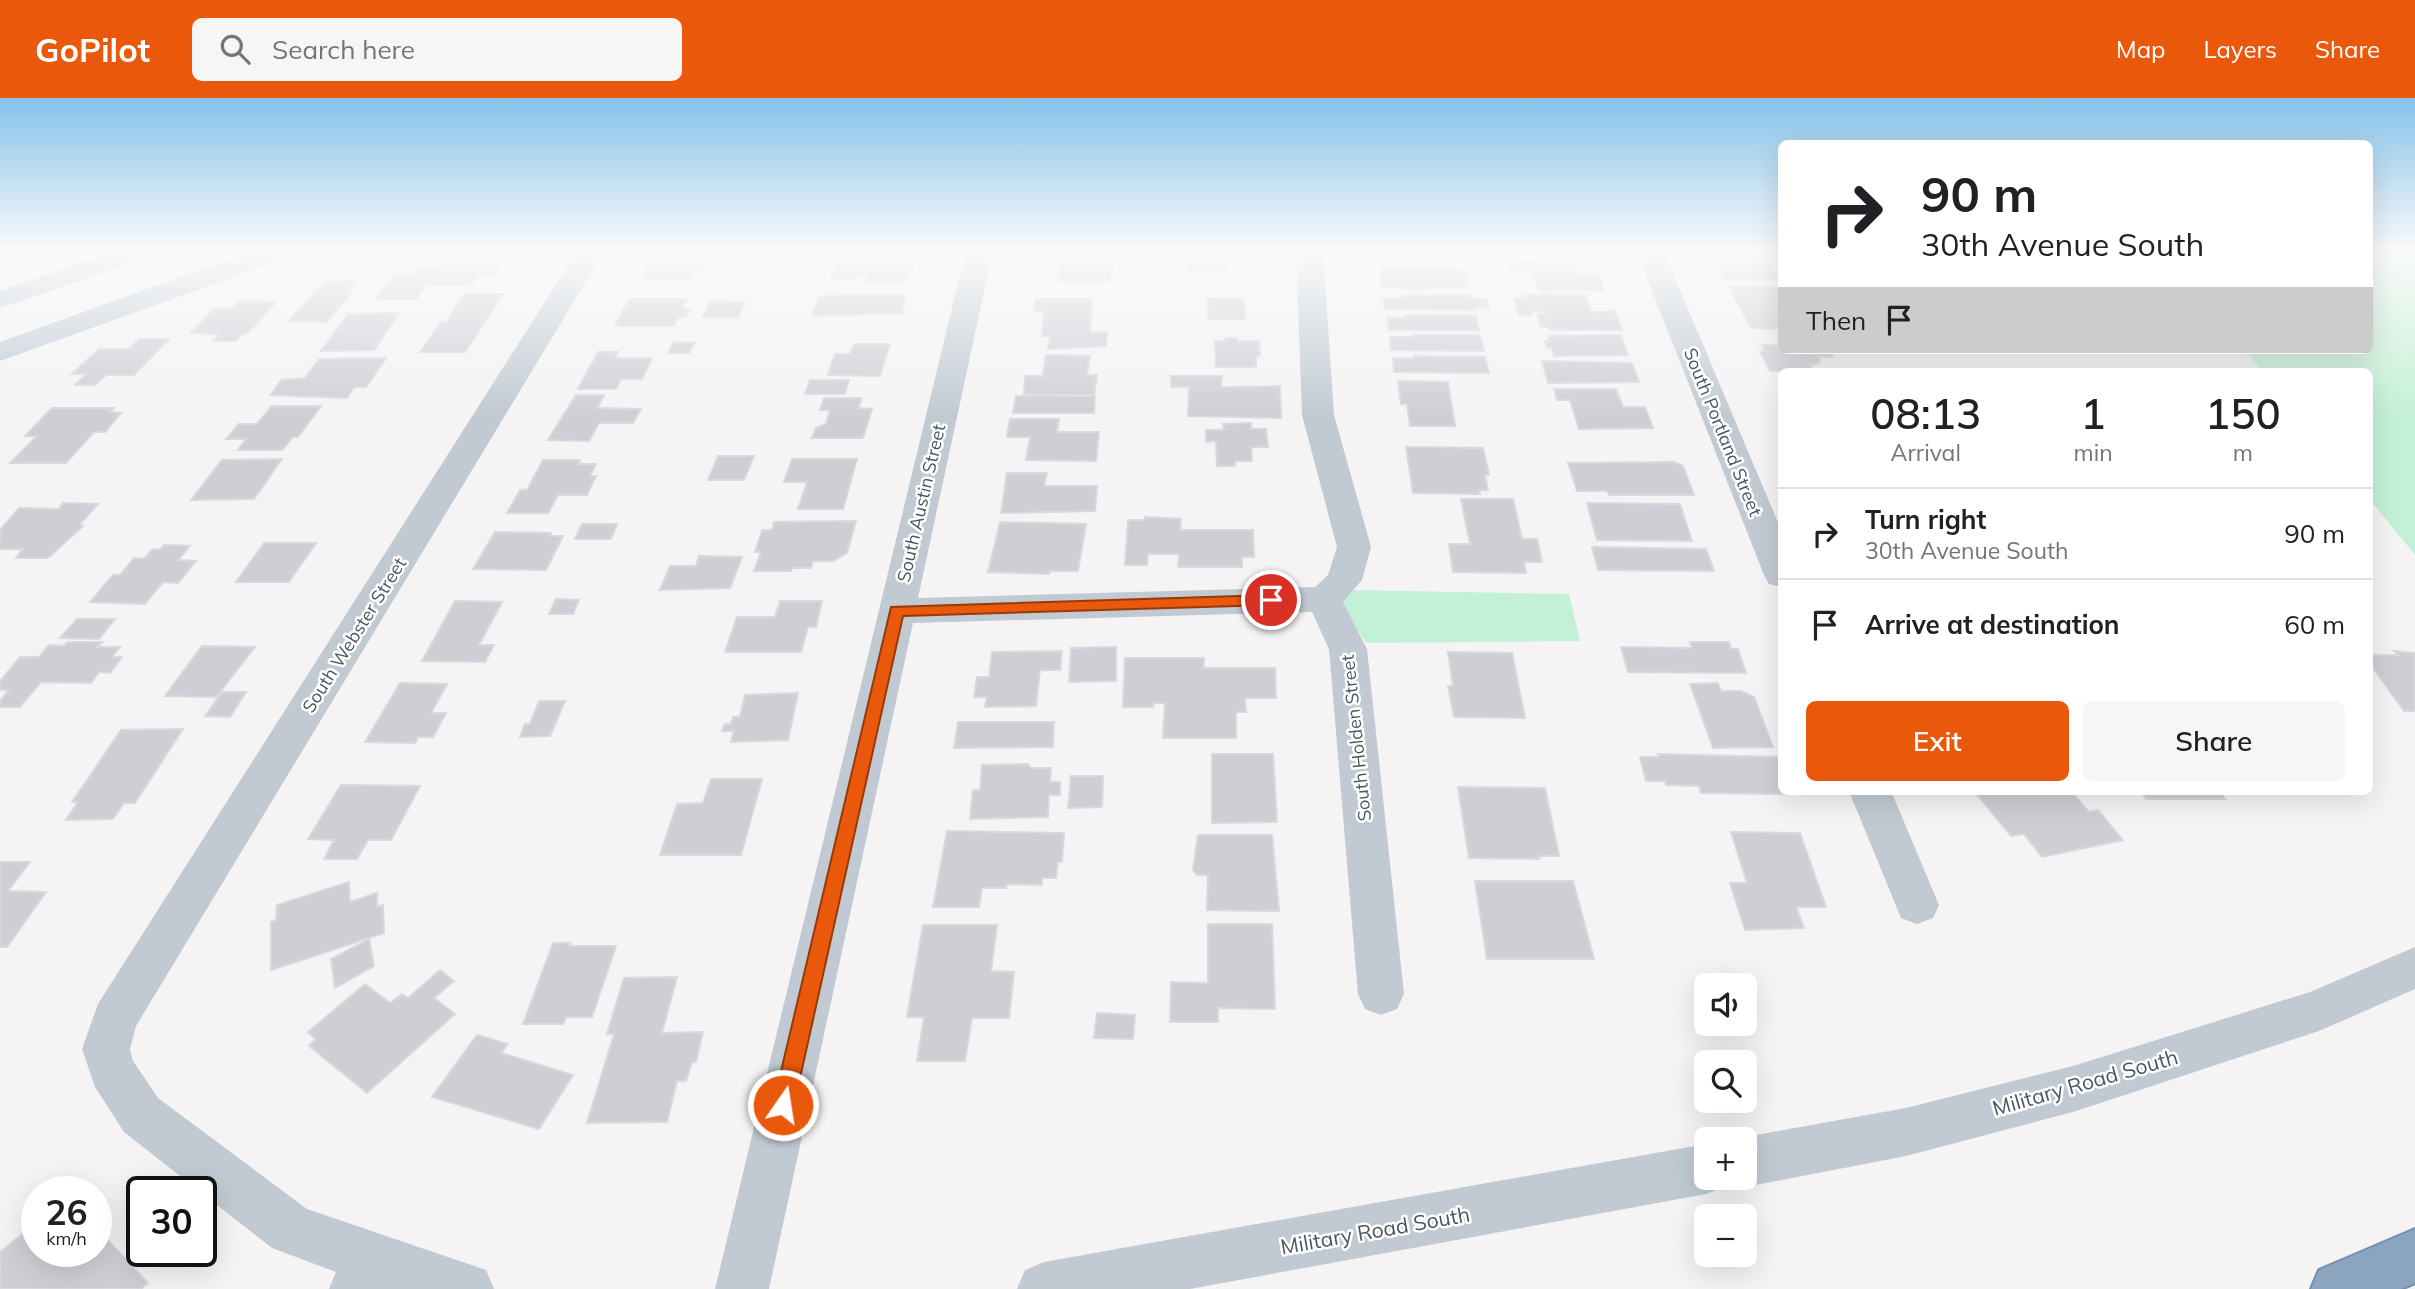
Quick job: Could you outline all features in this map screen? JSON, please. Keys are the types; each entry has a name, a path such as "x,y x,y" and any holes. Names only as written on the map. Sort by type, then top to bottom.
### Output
{"highway":[{"path":"2338,1289 2415,1256"}],"main road":[{"path":"0,352 128,306"}],"street":[{"name":"South Webster Street","path":"365,1275 291,1229 141,1115 112,1071 106,1049 115,1019 558,306"},
{"name":"South Austin Street","path":"742,1289 967,306"},
{"path":"896,611 1324,599 1344,580 1354,547 1318,415 1312,306"},
{"name":"South Portland Street","path":"1672,306 1778,565"},
{"name":"South Holden Street","path":"1324,599 1348,649 1381,994"},
{"path":"1872,795 1917,905"},
{"name":"Military Road South","path":"1757,1160 1906,1132 2073,1089 2319,1010 2415,967"},
{"name":"Military Road South","path":"1044,1289 1694,1171"},
{"path":"365,1275 467,1289"}],"green space":[{"path":"2373,306 2415,306 2415,555 2373,504 2373,368 2260,368 2248,354 2373,354"},
{"path":"1347,590 1569,594 1580,641 1366,643 1341,596"}],"building":[{"path":"235,306 273,306 247,334 243,334 236,341 213,341 219,334 191,333 213,309 231,309"},
{"path":"302,306 341,306 327,322 289,321"},
{"path":"457,306 495,306 465,352 420,352 441,322 446,322"},
{"path":"626,306 684,306 682,309 690,309 686,317 678,317 674,326 615,326"},
{"path":"709,306 743,306 738,318 703,317"},
{"path":"816,306 904,306 902,313 812,316"},
{"path":"1034,306 1092,306 1090,332 1107,332 1106,346 1048,349 1050,336 1042,336 1044,311 1034,311"},
{"path":"1208,306 1244,306 1245,319 1208,319"},
{"path":"1385,306 1488,306 1489,308 1474,308 1475,310 1385,309"},
{"path":"1516,306 1589,306 1591,312 1615,311 1622,330 1550,330 1550,327 1541,327 1537,314 1545,314 1544,311 1519,315"},
{"path":"1739,306 1778,306 1778,329 1751,328"},
{"path":"399,313 374,350 321,351 348,314"},
{"path":"1407,315 1476,315 1479,330 1389,330 1387,317 1407,318"},
{"path":"1480,335 1484,351 1391,350 1390,337"},
{"path":"1621,335 1628,355 1554,356 1552,348 1547,348 1545,341 1550,341 1549,336"},
{"path":"1225,338 1259,341 1260,356 1256,356 1256,367 1216,367 1215,341 1226,341"},
{"path":"139,339 169,339 134,375 106,375 95,385 75,385 86,374 72,374 99,349 129,349"},
{"path":"674,342 695,343 689,353 668,353"},
{"path":"854,344 890,344 880,376 828,375 835,354 850,354"},
{"path":"1762,345 1778,345 1778,354 1831,354 1833,357 1818,357 1820,361 1810,364 1812,368 1778,368 1778,371 1770,371 1760,351 1765,351"},
{"path":"598,352 618,352 615,358 652,358 642,379 621,379 616,389 578,389"},
{"path":"1046,355 1090,356 1087,375 1097,375 1094,395 1024,394 1025,376 1043,376"},
{"path":"1414,356 1485,357 1489,373 1394,372 1393,358 1414,359"},
{"path":"386,358 366,387 354,387 347,398 271,395 281,380 305,378 319,359"},
{"path":"1542,361 1632,363 1639,382 1548,383"},
{"path":"1171,376 1222,376 1221,387 1280,386 1281,418 1188,416 1189,387 1171,387"},
{"path":"810,380 849,380 845,394 805,394"},
{"path":"1398,381 1448,382 1455,426 1410,426 1407,404 1401,404"},
{"path":"1554,389 1616,389 1623,407 1645,407 1653,428 1579,429 1570,400 1557,400"},
{"path":"576,395 604,395 597,408 641,409 633,423 599,423 589,441 548,440"},
{"path":"1016,396 1095,396 1094,413 1013,413"},
{"path":"824,398 862,398 858,408 872,409 863,438 812,438 816,428 826,424 830,410 820,410"},
{"path":"272,406 321,406 298,437 293,437 282,450 238,450 246,439 226,439 239,424 257,424"},
{"path":"52,408 114,408 110,412 121,413 105,432 94,432 66,463 10,463 37,436 25,436"},
{"path":"1010,419 1059,419 1057,432 1099,432 1096,461 1026,460 1030,437 1007,437"},
{"path":"1251,423 1251,429 1266,429 1268,447 1251,447 1252,461 1235,461 1235,466 1217,466 1216,441 1206,442 1206,430 1224,430 1223,424"},
{"path":"1406,447 1483,448 1489,475 1485,475 1488,490 1479,490 1480,494 1413,493"},
{"path":"718,456 754,456 744,480 708,480"},
{"path":"282,459 254,499 191,500 222,460"},
{"path":"792,459 857,459 843,509 798,509 807,482 784,482"},
{"path":"543,460 580,460 578,464 596,464 590,476 596,476 587,495 558,495 548,513 507,513 520,490 527,490"},
{"path":"1674,462 1683,466 1694,495 1609,495 1607,491 1577,491 1568,463"},
{"path":"1007,473 1047,473 1044,486 1097,486 1095,511 1001,513"},
{"path":"1461,499 1513,499 1522,539 1537,539 1542,562 1524,562 1526,573 1453,572 1449,544 1470,544"},
{"path":"63,503 98,504 80,524 83,526 48,558 16,558 23,549 0,549 0,530 19,508 59,509"},
{"path":"1587,503 1680,504 1692,541 1597,540"},
{"path":"1145,517 1181,519 1180,530 1253,530 1254,557 1242,557 1242,567 1178,567 1179,554 1148,554 1147,565 1125,565 1128,520 1145,520"},
{"path":"856,521 847,553 833,561 813,561 811,568 792,568 791,571 754,571 761,552 755,552 762,530 772,530 774,522"},
{"path":"1000,522 1086,524 1078,571 1050,571 1049,574 988,572"},
{"path":"582,524 617,524 611,539 575,539"},
{"path":"495,532 551,533 550,536 563,536 546,570 473,569"},
{"path":"264,543 316,543 289,582 236,582"},
{"path":"164,545 190,546 178,560 196,561 178,583 163,582 145,604 90,602 113,575 120,575 134,558 144,559 153,549 160,550"},
{"path":"1592,547 1706,549 1714,571 1598,570"},
{"path":"699,556 742,557 730,588 660,590 670,566 696,566"},
{"path":"556,599 579,600 573,614 549,614"},
{"path":"455,601 502,602 479,645 494,645 485,662 422,661"},
{"path":"780,601 822,601 816,627 808,627 801,652 725,652 737,617 775,617"},
{"path":"77,619 115,619 99,639 60,638"},
{"path":"67,642 102,642 97,647 120,647 112,657 122,657 110,673 99,672 91,683 41,682 20,707 0,707 0,701 9,690 0,690 0,681 20,657 39,657 49,645 64,646"},
{"path":"1690,642 1729,642 1731,649 1738,649 1746,673 1628,672 1621,647 1692,648"},
{"path":"202,646 255,647 216,697 165,696"},
{"path":"1116,647 1116,681 1069,682 1071,648"},
{"path":"1062,651 1060,670 1040,670 1036,706 985,707 987,697 974,697 977,677 989,677 992,652"},
{"path":"2394,651 2415,653 2415,711 2404,711 2373,668 2373,655 2398,655"},
{"path":"1448,652 1512,653 1525,718 1454,717 1448,686 1453,686"},
{"path":"1125,658 1204,658 1204,668 1275,668 1276,698 1245,698 1246,712 1236,712 1236,738 1163,738 1165,703 1154,703 1153,707 1123,707"},
{"path":"400,683 447,684 431,713 446,713 433,737 418,737 415,743 365,742"},
{"path":"1718,683 1721,691 1741,691 1754,697 1773,747 1713,748 1690,684"},
{"path":"222,692 246,692 230,717 205,716"},
{"path":"798,693 788,740 731,742 734,731 722,731 725,724 731,724 733,717 740,717 745,695"},
{"path":"539,701 565,701 550,736 520,737 525,724 530,724"},
{"path":"958,722 1054,722 1053,747 954,748"},
{"path":"183,729 135,803 124,803 113,819 66,820 78,802 72,802 121,730"},
{"path":"1212,754 1273,754 1277,822 1212,823"},
{"path":"1658,754 1778,757 1778,794 1701,793 1699,786 1666,785 1665,781 1646,781 1640,757 1659,757"},
{"path":"1028,764 1031,768 1051,768 1050,782 1060,782 1060,795 1049,795 1048,817 970,819 973,790 980,790 982,765"},
{"path":"1071,776 1103,776 1102,807 1068,808"},
{"path":"711,779 762,779 741,855 660,855 677,804 703,803"},
{"path":"341,785 420,786 391,840 368,840 357,859 324,859 334,840 308,839"},
{"path":"1458,787 1545,788 1559,856 1539,856 1539,859 1469,858"},
{"path":"1977,795 2074,795 2089,812 2098,810 2123,840 2042,857 2024,834 2011,836"},
{"path":"2144,795 2222,795 2225,799 2146,799"},
{"path":"947,831 1064,833 1062,862 1058,862 1056,878 1042,878 1042,885 1007,884 1006,888 982,888 979,907 933,907"},
{"path":"1731,832 1800,833 1826,907 1796,907 1804,928 1745,930 1730,883 1747,883"},
{"path":"1198,835 1272,835 1279,911 1207,910 1208,875 1197,875 1193,870"},
{"path":"0,862 30,862 8,891 46,892 7,947 0,947"},
{"path":"1475,881 1573,881 1594,959 1487,959"},
{"path":"349,882 350,902 377,893 377,907 383,905 384,933 271,970 271,922 276,920 277,905"},
{"path":"1208,924 1272,924 1275,1009 1218,1008 1218,1022 1170,1022 1171,982 1208,983"},
{"path":"923,925 997,925 991,971 1014,972 1009,1018 972,1018 965,1061 917,1061 924,1017 907,1017"},
{"path":"369,939 374,966 335,988 331,959"},
{"path":"553,943 570,943 568,946 616,946 592,1017 566,1017 563,1024 523,1024"},
{"path":"440,970 454,981 434,998 455,1014 367,1093 309,1046 316,1039 308,1032 365,984 390,1003 402,994 408,998"},
{"path":"677,977 662,1033 703,1032 696,1062 692,1062 686,1081 677,1081 667,1122 587,1123 614,1034 607,1034 624,978"},
{"path":"1097,1013 1135,1015 1133,1039 1094,1038"},
{"path":"477,1035 508,1044 501,1053 573,1075 539,1129 432,1097"},
{"path":"21,1235 21,1267 112,1267 112,1244 126,1259 126,1267 133,1267 148,1283 141,1289 0,1289 0,1252"}],"route":[{"path":"783,1105 896,611 1271,600"}]}
